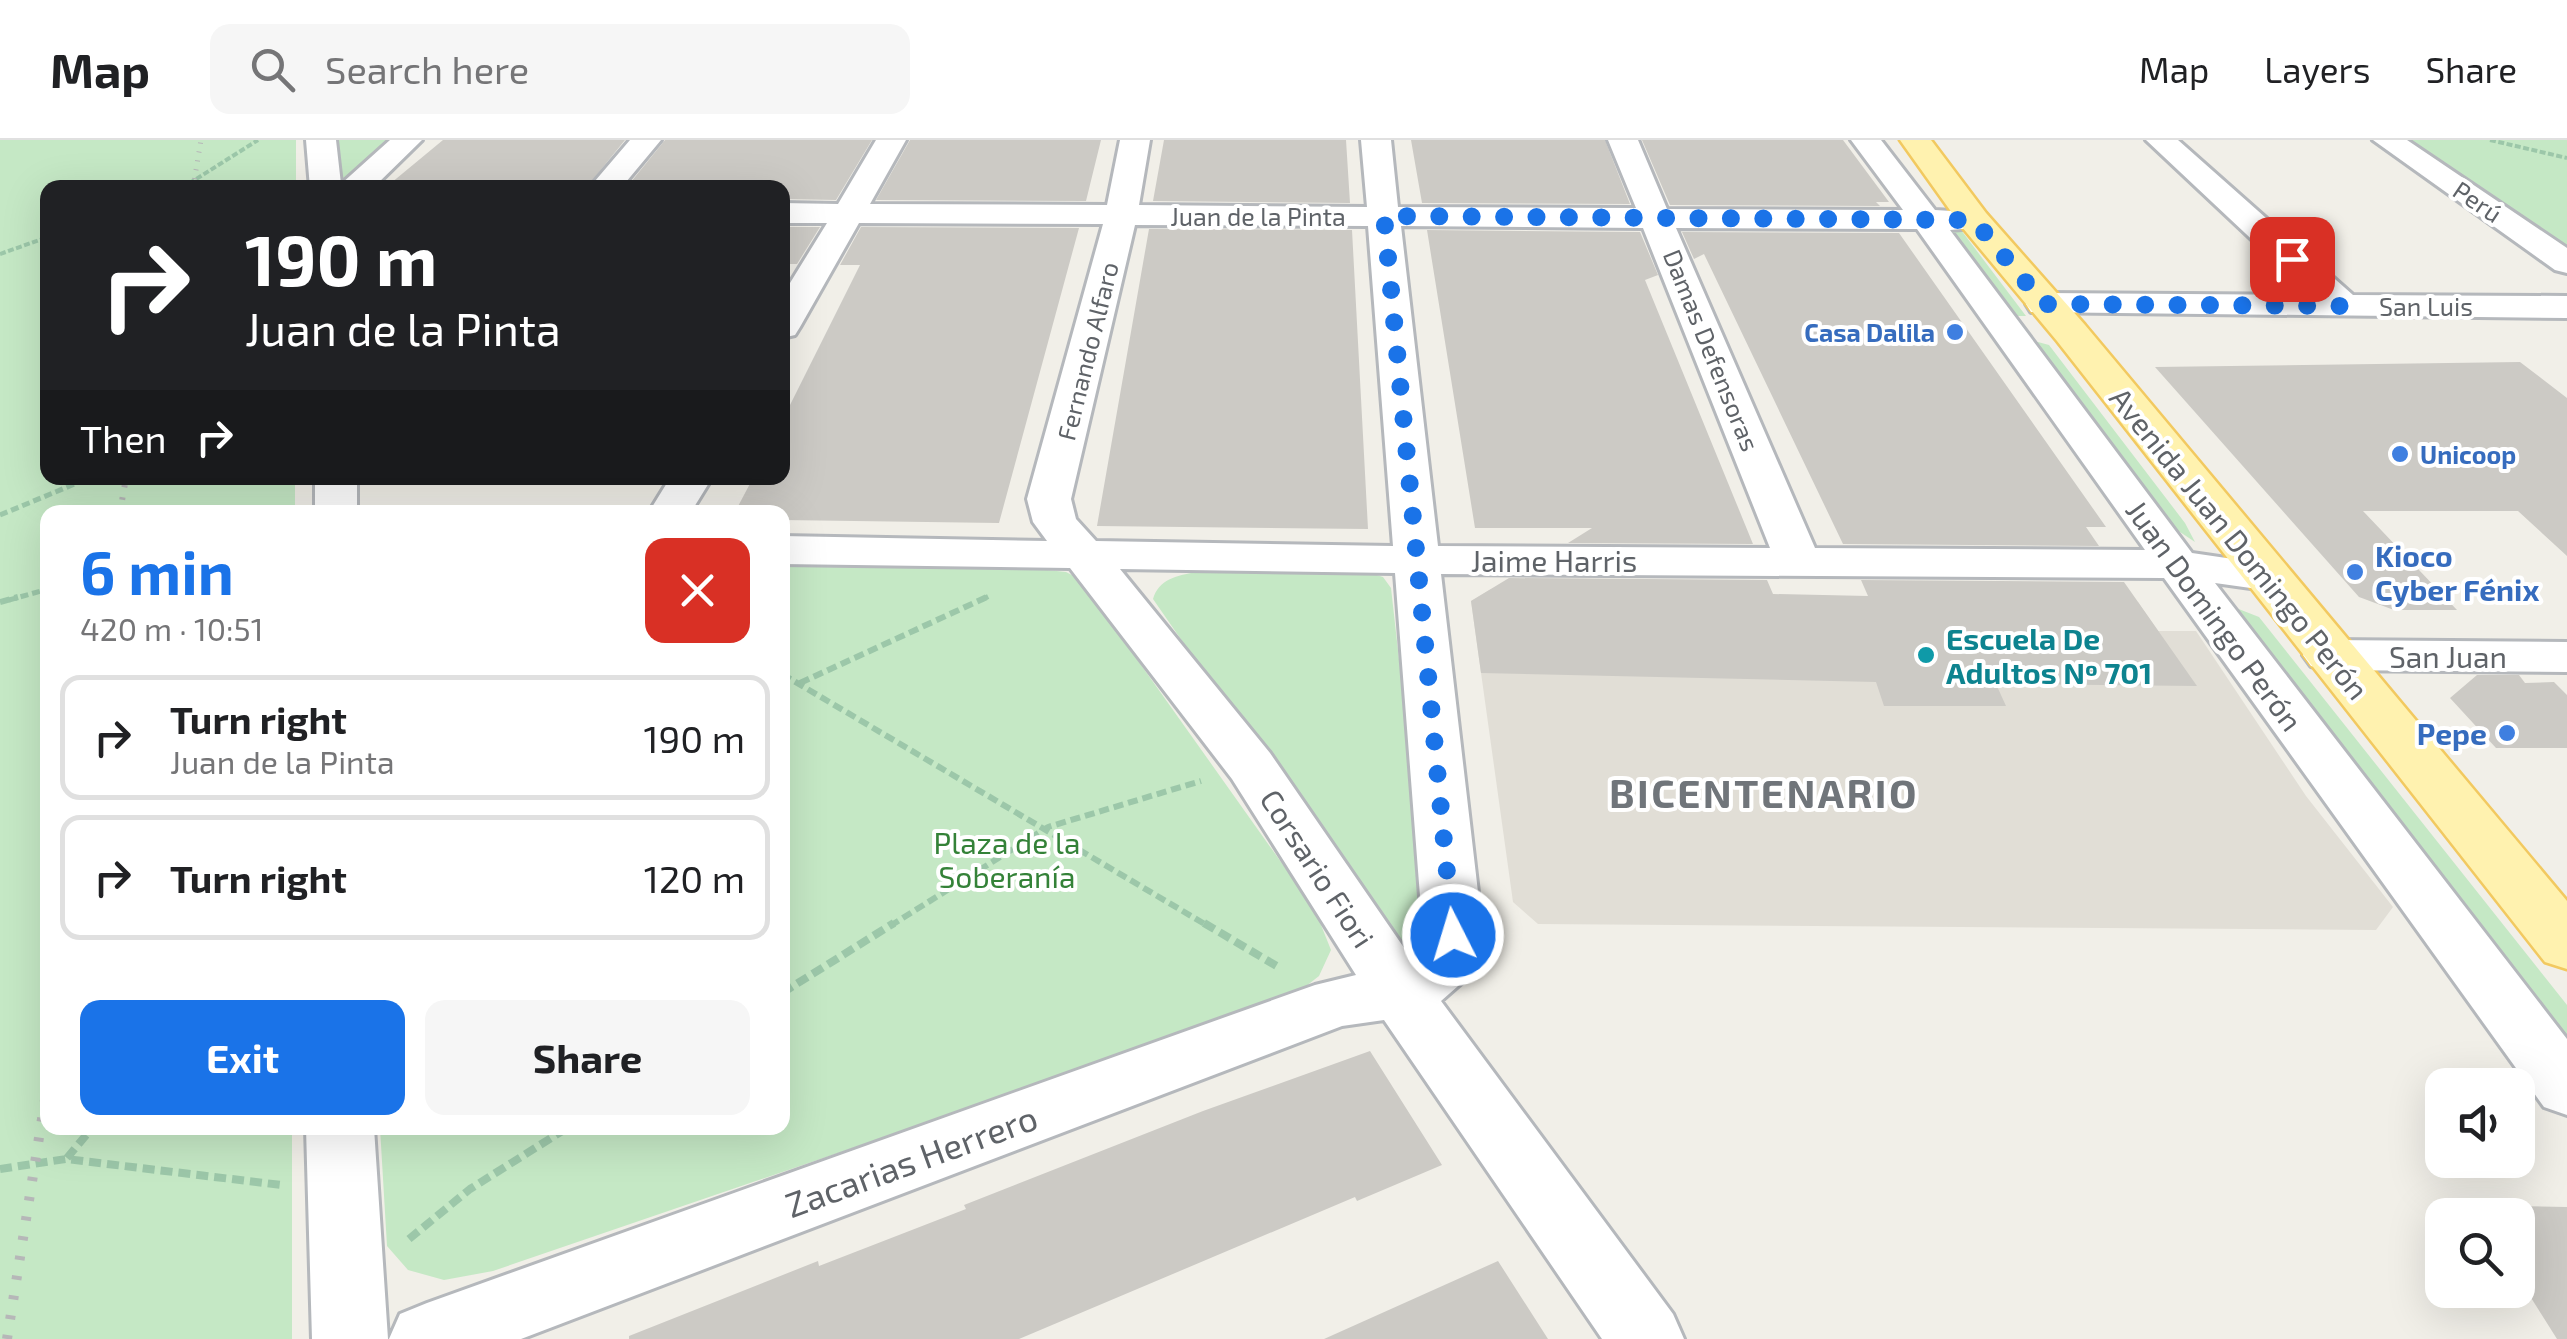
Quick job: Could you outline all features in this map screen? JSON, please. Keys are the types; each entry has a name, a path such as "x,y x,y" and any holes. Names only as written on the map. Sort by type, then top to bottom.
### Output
{"main road":[{"name":"Avenida Juan Domingo Perón","path":"1915,140 1974,220 2567,945"}],"street":[{"path":"320,140 325,180"},
{"path":"363,180 407,140"},
{"path":"611,180 646,140"},
{"path":"790,313 891,140"},
{"name":"Fernando Alfaro","path":"1082,554 1055,522 1050,499 1121,216 1135,140"},
{"name":"Zacarias Herrero","path":"427,1339 1368,997 1421,982 1442,965 1453,935 1376,140"},
{"name":"Damas Defensoras","path":"1623,140 1798,561"},
{"name":"Juan Domingo Perón","path":"1866,140 2011,332 2236,647 2567,1088"},
{"path":"2160,140 2344,306"},
{"name":"Perú","path":"2388,140 2567,262"},
{"name":"Juan de la Pinta","path":"790,213 1974,220"},
{"name":"San Luis","path":"2011,332 2057,318 2344,306 2567,307"},
{"name":"Jaime Harris","path":"790,550 1418,560 2175,564 2265,576"},
{"name":"Corsario Fiori","path":"1082,554 1250,766 1368,997 1646,1339"},
{"name":"San Juan","path":"2328,655 2567,657"},
{"path":"340,1135 349,1315"}],"path":[{"path":"195,180 258,140"},
{"path":"2490,140 2567,158"},
{"path":"0,254 40,240"},
{"path":"0,515 72,485"},
{"path":"0,599 40,591"},
{"path":"799,684 993,594"},
{"path":"790,679 1048,827 1368,997"},
{"path":"790,988 1048,827 1250,766"},
{"path":"66,1159 86,1135"},
{"path":"349,1315 470,1188 557,1135"},
{"path":"0,1169 66,1159 277,1184 342,1200"}],"shaded area":[{"path":"1491,589 2138,602 2158,631 2196,631 2306,796 2393,907 2376,930 1538,924 1513,902 1471,601"}],"green space":[{"path":"0,140 296,140 296,180 40,180 40,485 295,485 295,505 40,505 40,1135 292,1135 292,1339 0,1339"},
{"path":"332,140 396,140 345,178 335,178"},
{"path":"2406,140 2567,140 2567,246"},
{"path":"1945,229 1961,230 2026,316 2008,316"},
{"path":"2033,343 2049,345 2185,523 2195,542 2171,526"},
{"name":"Plaza de la Soberanía","path":"790,563 1028,568 1066,572 1080,579 1315,910 1331,950 1319,976 1291,998 493,1271 444,1280 408,1270 387,1246 380,1135 790,1135"},
{"path":"1196,572 1367,572 1383,577 1391,588 1428,918 1426,931 1413,943 1392,944 1153,599 1164,583"},
{"path":"2231,606 2259,617 2567,1005 2567,1050"}],"building":[{"path":"443,140 625,140 592,180 395,180"},
{"path":"665,140 872,140 836,200 790,199 790,180 632,180"},
{"path":"910,140 1101,140 1086,201 876,200"},
{"path":"1164,140 1346,140 1350,203 1153,201"},
{"path":"1411,140 1605,140 1630,204 1422,203"},
{"path":"1642,140 1843,140 1889,202 1876,202 1880,206 1670,205"},
{"path":"790,227 820,227 797,264 790,264"},
{"path":"861,227 1079,228 999,523 790,520 790,505 739,505 749,485 790,485 790,405 860,265 840,265"},
{"path":"1149,229 1352,230 1368,529 1097,526"},
{"path":"1427,230 1640,232 1658,275 1645,280 1753,544 1568,543 1592,528 1475,528"},
{"path":"1682,232 1899,233 2106,527 2086,527 2099,546 1843,544 1704,254 1694,259"},
{"name":"Unicoop","path":"2520,362 2567,398 2567,556 2518,511 2363,511 2457,610 2394,610 2359,597 2155,367"},
{"name":"Escuela De Adultos Nº 701","path":"1509,578 1767,580 1773,594 1868,596 1861,580 2124,582 2197,686 1996,684 2006,706 1884,706 1876,682 1481,673 1471,601"},
{"path":"2477,675 2519,675 2525,683 2554,682 2567,695 2567,748 2496,748 2450,698"},
{"path":"1370,1051 1442,1165 1357,1201 1355,1197 1019,1339 629,1339 818,1261 819,1266 966,1209 964,1205 1203,1111"},
{"path":"2535,1206 2567,1207 2567,1339 2557,1339 2535,1304"},
{"path":"1498,1261 1548,1339 1324,1339"}],"railway":[{"path":"194,180 201,140"},
{"path":"121,505 125,485"},
{"path":"7,1339 40,1131"}],"place":[{"name":"Casa Dalila","path":"1955,332"},
{"name":"Unicoop","path":"2400,454"},
{"name":"Kioco Cyber Fénix","path":"2355,572"},
{"name":"Escuela De Adultos Nº 701","path":"1926,655"},
{"name":"Pepe","path":"2507,733"}],"district":[{"name":"BICENTENARIO","path":"1764,792"}],"route":[{"path":"1453,935 1384,216 1974,220 2044,304 2344,306 2292,259"}]}
